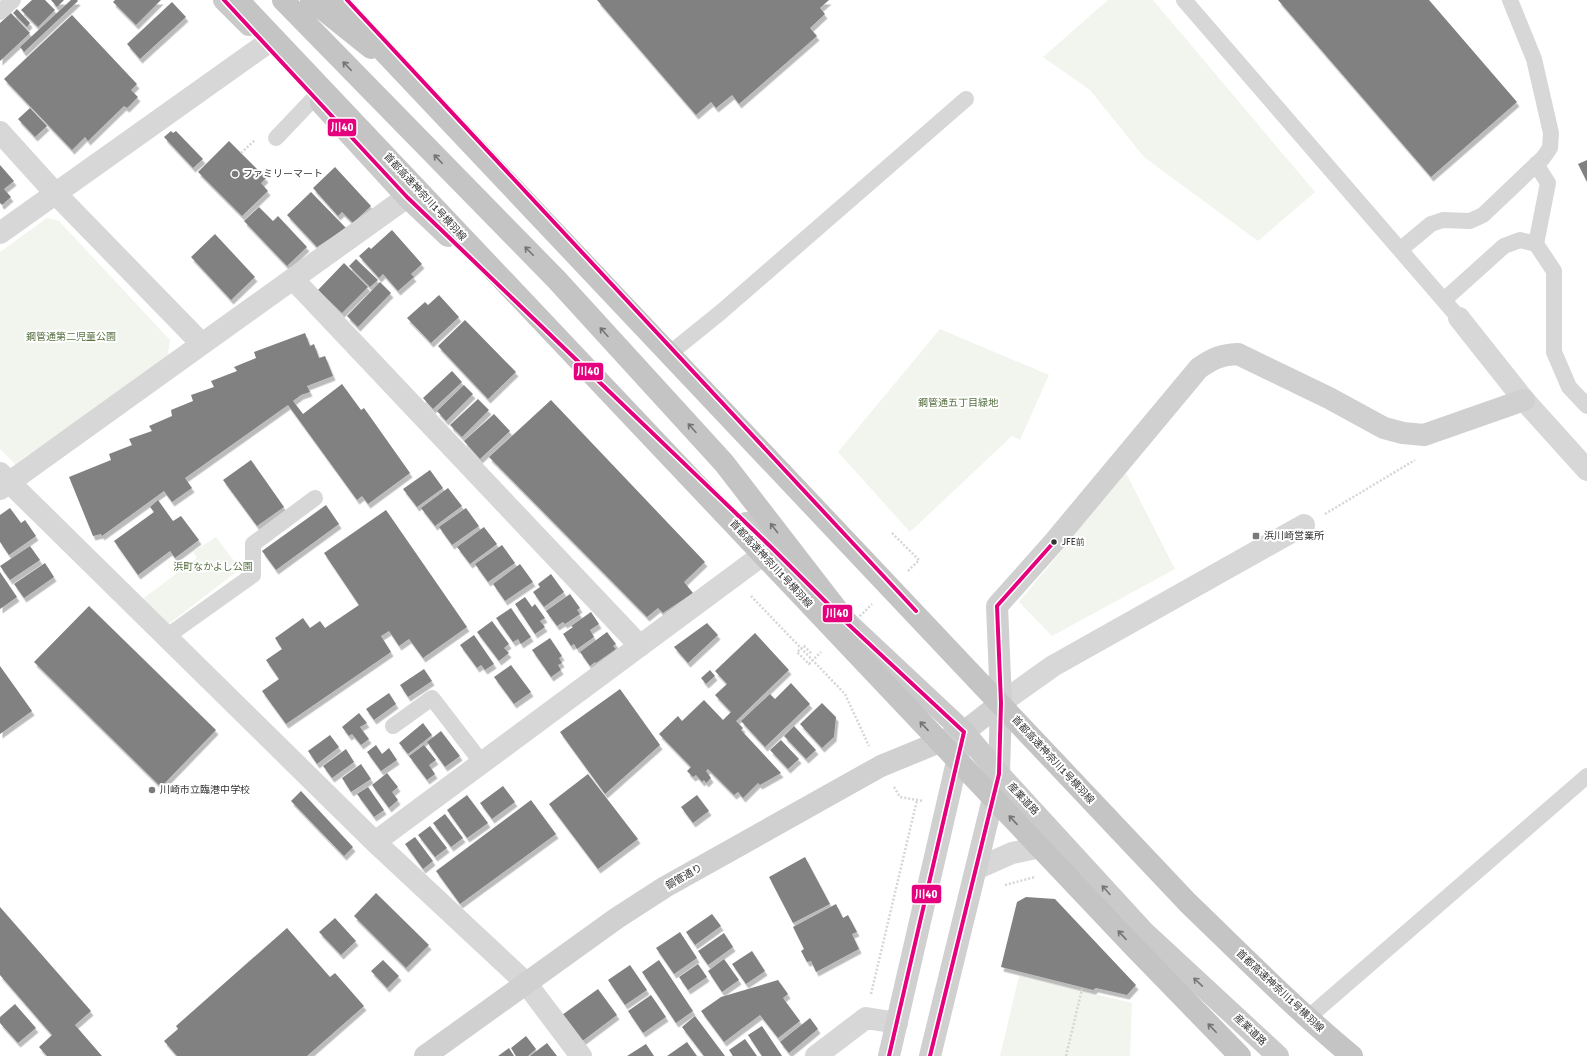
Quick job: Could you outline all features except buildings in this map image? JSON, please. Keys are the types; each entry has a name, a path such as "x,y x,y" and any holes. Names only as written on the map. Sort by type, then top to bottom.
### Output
{"highway":[{"name":"首都高速神奈川1号横羽線","path":"238,0 1135,948 1240,1056"},
{"path":"283,0 556,279 724,464 852,623"},
{"path":"311,0 451,111"},
{"name":"首都高速神奈川1号横羽線","path":"335,0 1188,903 1280,992 1351,1056"}],"main road":[{"name":"産業道路","path":"224,0 407,197 964,732 999,774 1143,930 1278,1056"},
{"path":"346,0 674,350 1001,703 1180,886 1351,1056"}],"street":[{"path":"0,233 207,94 266,44"},
{"path":"0,132 56,194 202,344"},
{"path":"407,197 202,344 3,482 166,637 375,842 526,983 581,1056"},
{"path":"293,279 640,646"},
{"path":"1459,318 1524,400 1587,470"},
{"path":"930,1056 999,774 1001,703 997,606 1054,542 1199,368 1213,358 1223,355 1238,354 1329,398 1384,428 1403,433 1424,435 1524,400"},
{"path":"1001,703 1052,666 1304,525"},
{"path":"375,842 772,548"},
{"name":"鋼管通り","path":"425,1056 617,918 665,887 881,766 964,732 1001,703"},
{"path":"889,1056 964,732"},
{"path":"976,869 1012,853 1036,848 1070,851"},
{"path":"816,1056 866,1018 897,1023"}],"lane":[{"path":"0,12 12,0"},
{"path":"1184,0 1401,249 1459,318"},
{"path":"1401,249 1431,224 1443,220 1470,221 1483,215 1543,158 1550,148 1551,133 1534,59 1510,0"},
{"path":"276,138 315,97"},
{"path":"674,350 727,307 966,99"},
{"path":"1536,164 1548,183 1536,244"},
{"path":"1444,300 1504,246 1520,240 1536,244 1554,271 1554,352 1569,387 1587,406"},
{"path":"166,637 253,575 253,544 315,498"},
{"path":"393,726 432,698 482,763"},
{"path":"1311,1015 1587,776"}],"path":[{"path":"1304,525 1415,461 1424,435"},
{"path":"892,532 919,560 908,571"},
{"path":"746,591 845,694 868,744"},
{"path":"852,623 873,604"},
{"path":"810,653 804,646 797,652 809,664 826,648"},
{"path":"893,785 900,797 924,801"},
{"path":"871,997 917,800"},
{"path":"1000,887 1040,876"},
{"path":"1066,1056 1082,989"}],"green space":[{"path":"1108,0 1153,0 1315,192 1258,241 1144,157 1090,90 1043,57"},
{"name":"鋼管通第二児童公園","path":"47,218 59,221 170,340 167,358 15,464 0,449 0,252"},
{"name":"鋼管通五丁目緑地","path":"940,329 1049,375 1020,440 1012,436 910,532 838,452"},
{"path":"1126,473 1175,569 1052,636 1019,602"},
{"name":"浜町なかよし公園","path":"216,537 240,569 166,626 140,601 197,558 193,552"},
{"path":"1019,976 1132,1003 1130,1056 1000,1056"}],"transit line":[{"name":"川40","path":"224,0 407,197 772,548 849,625 964,732"},
{"name":"川40","path":"347,0 916,611"},
{"name":"川40","path":"930,1056 999,774 1001,703 997,606 1054,542"},
{"name":"川40","path":"889,1056 964,732"}],"place":[{"name":"ファミリーマート","path":"235,174"},
{"name":"浜川崎営業所","path":"1256,536"},
{"name":"JFE前","path":"1054,542"},
{"name":"川崎市立臨港中学校","path":"152,790"}]}
